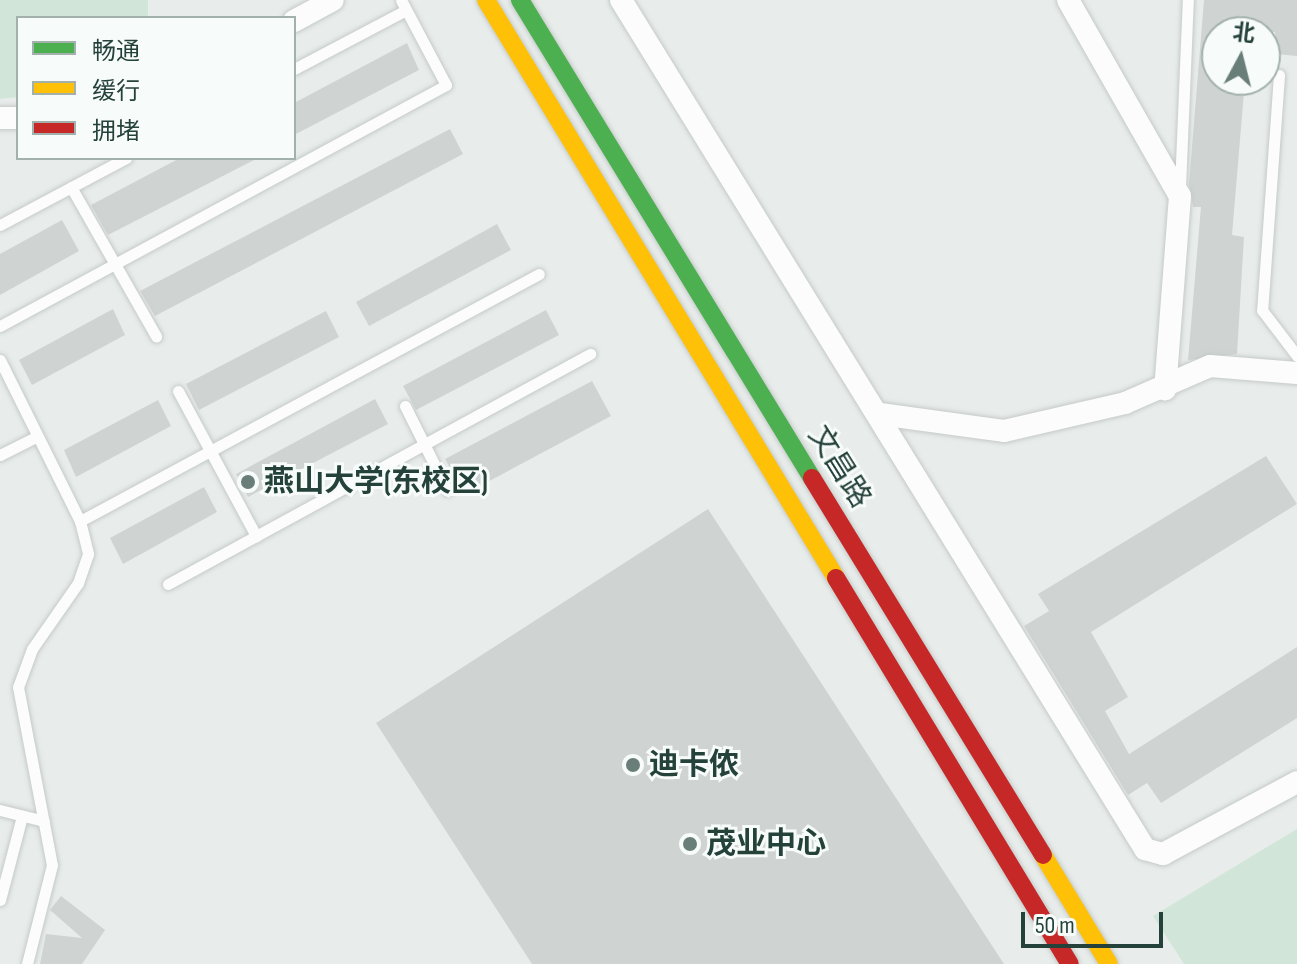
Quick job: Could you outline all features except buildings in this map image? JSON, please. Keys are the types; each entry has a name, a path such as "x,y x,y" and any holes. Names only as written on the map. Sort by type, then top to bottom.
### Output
{"main road":[{"name":"文昌路","path":"486,0 1070,964"},
{"name":"文昌路","path":"520,0 1109,964"}],"street":[{"path":"296,20 333,0"},
{"path":"621,0 880,414 1145,849 1163,854 1297,782"},
{"path":"1068,0 1180,196 1165,389"},
{"path":"880,414 1004,431 1165,389 1210,366 1297,373"}],"lane":[{"path":"1180,196 1188,0"},
{"path":"0,326 446,85 402,6 296,68"},
{"path":"1277,96 1262,310 1297,356"},
{"path":"0,225 122,160"},
{"path":"279,160 285,172"},
{"path":"71,187 156,336"},
{"path":"80,521 539,274"},
{"path":"168,584 590,354"},
{"path":"0,360 80,521 88,554 78,583 32,649 18,687 52,865 27,964"},
{"path":"178,391 256,536"},
{"path":"405,406 447,490"},
{"path":"0,455 38,436"},
{"path":"0,810 44,821"},
{"path":"0,900 22,816"}],"green space":[{"path":"0,0 148,0 148,16 16,16 16,97 0,99"},
{"path":"1297,829 1297,964 1184,964 1153,916"}],"traffic: fast":[{"path":"520,0 812,478"}],"traffic: slow":[{"path":"486,0 836,578"},
{"path":"1043,855 1109,964"}],"traffic: jam":[{"path":"812,478 1043,855"},
{"path":"836,578 1070,964"}],"place":[{"name":"燕山大学(东校区)","path":"248,482"},
{"name":"迪卡侬","path":"633,765"},
{"name":"茂业中心","path":"690,844"}]}
